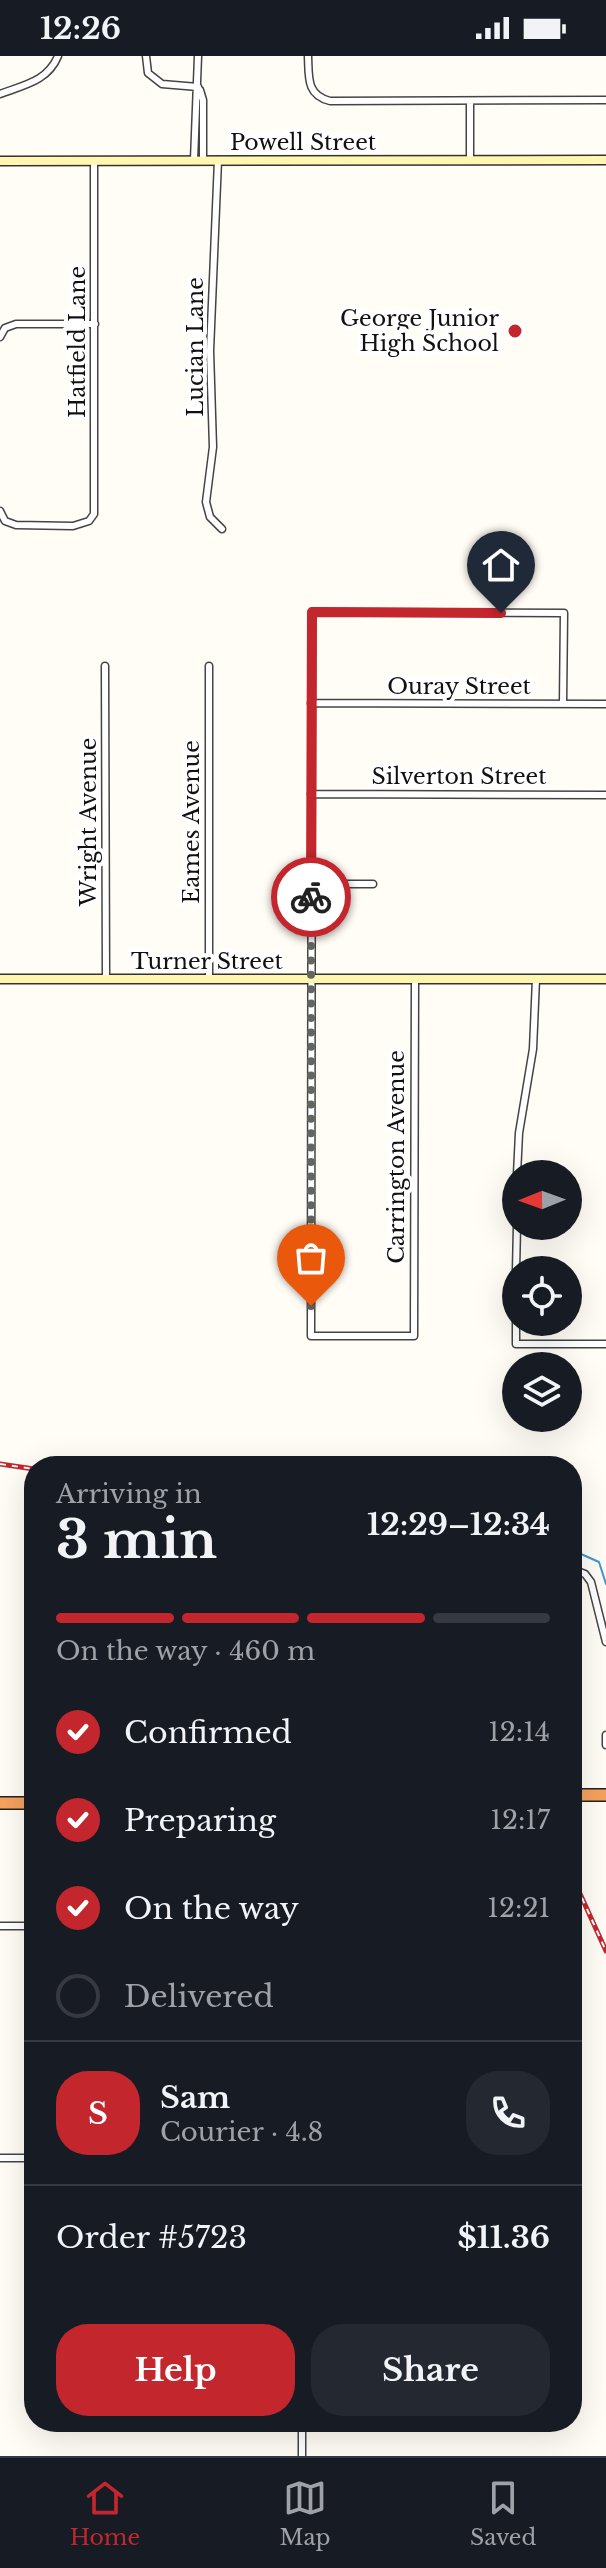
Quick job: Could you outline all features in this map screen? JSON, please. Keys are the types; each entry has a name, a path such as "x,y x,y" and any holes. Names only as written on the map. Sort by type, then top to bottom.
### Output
{"highway":[{"path":"582,1795 606,1795"},
{"path":"0,1803 24,1803"}],"street":[{"path":"0,94 43,78 58,56"},
{"path":"146,56 148,73 157,82 198,87"},
{"path":"198,56 199,160"},
{"path":"308,56 309,78 314,94 330,101 606,100"},
{"path":"470,101 470,160"},
{"name":"Lucian Lane","path":"218,160 210,351 213,447 206,502 210,517 222,529"},
{"name":"Powell Street","path":"0,161 606,160"},
{"name":"Hatfield Lane","path":"0,511 5,521 16,525 59,526 89,521 96,507 94,161"},
{"path":"0,337 5,328 16,324 95,324"},
{"path":"310,978 312,612 564,613 563,704"},
{"name":"Wright Avenue","path":"105,666 106,979"},
{"name":"Eames Avenue","path":"209,666 209,979"},
{"name":"Ouray Street","path":"311,703 606,704"},
{"name":"Silverton Street","path":"311,794 606,795"},
{"path":"311,884 373,884"},
{"name":"Carrington Avenue","path":"310,978 311,1336 414,1336 415,979"},
{"name":"Turner Street","path":"0,979 606,979"},
{"path":"518,1160 533,1049 536,979"},
{"path":"516,1336 516,1344 606,1344"},
{"path":"582,1573 591,1582 606,1642"},
{"path":"606,1735 606,1745"},
{"path":"0,1926 24,1926"},
{"path":"0,2158 24,2158"},
{"path":"302,2432 302,2456"}],"waterway":[{"path":"582,1554 599,1562 606,1584"}],"railway":[{"path":"0,1464 24,1468"},
{"path":"582,1898 606,1951"}],"way so far":[{"path":"311,897 311,1306"}],"place":[{"name":"George Junior High School","path":"515,331"}],"route":[{"path":"311,897 312,612 501,613"}]}
